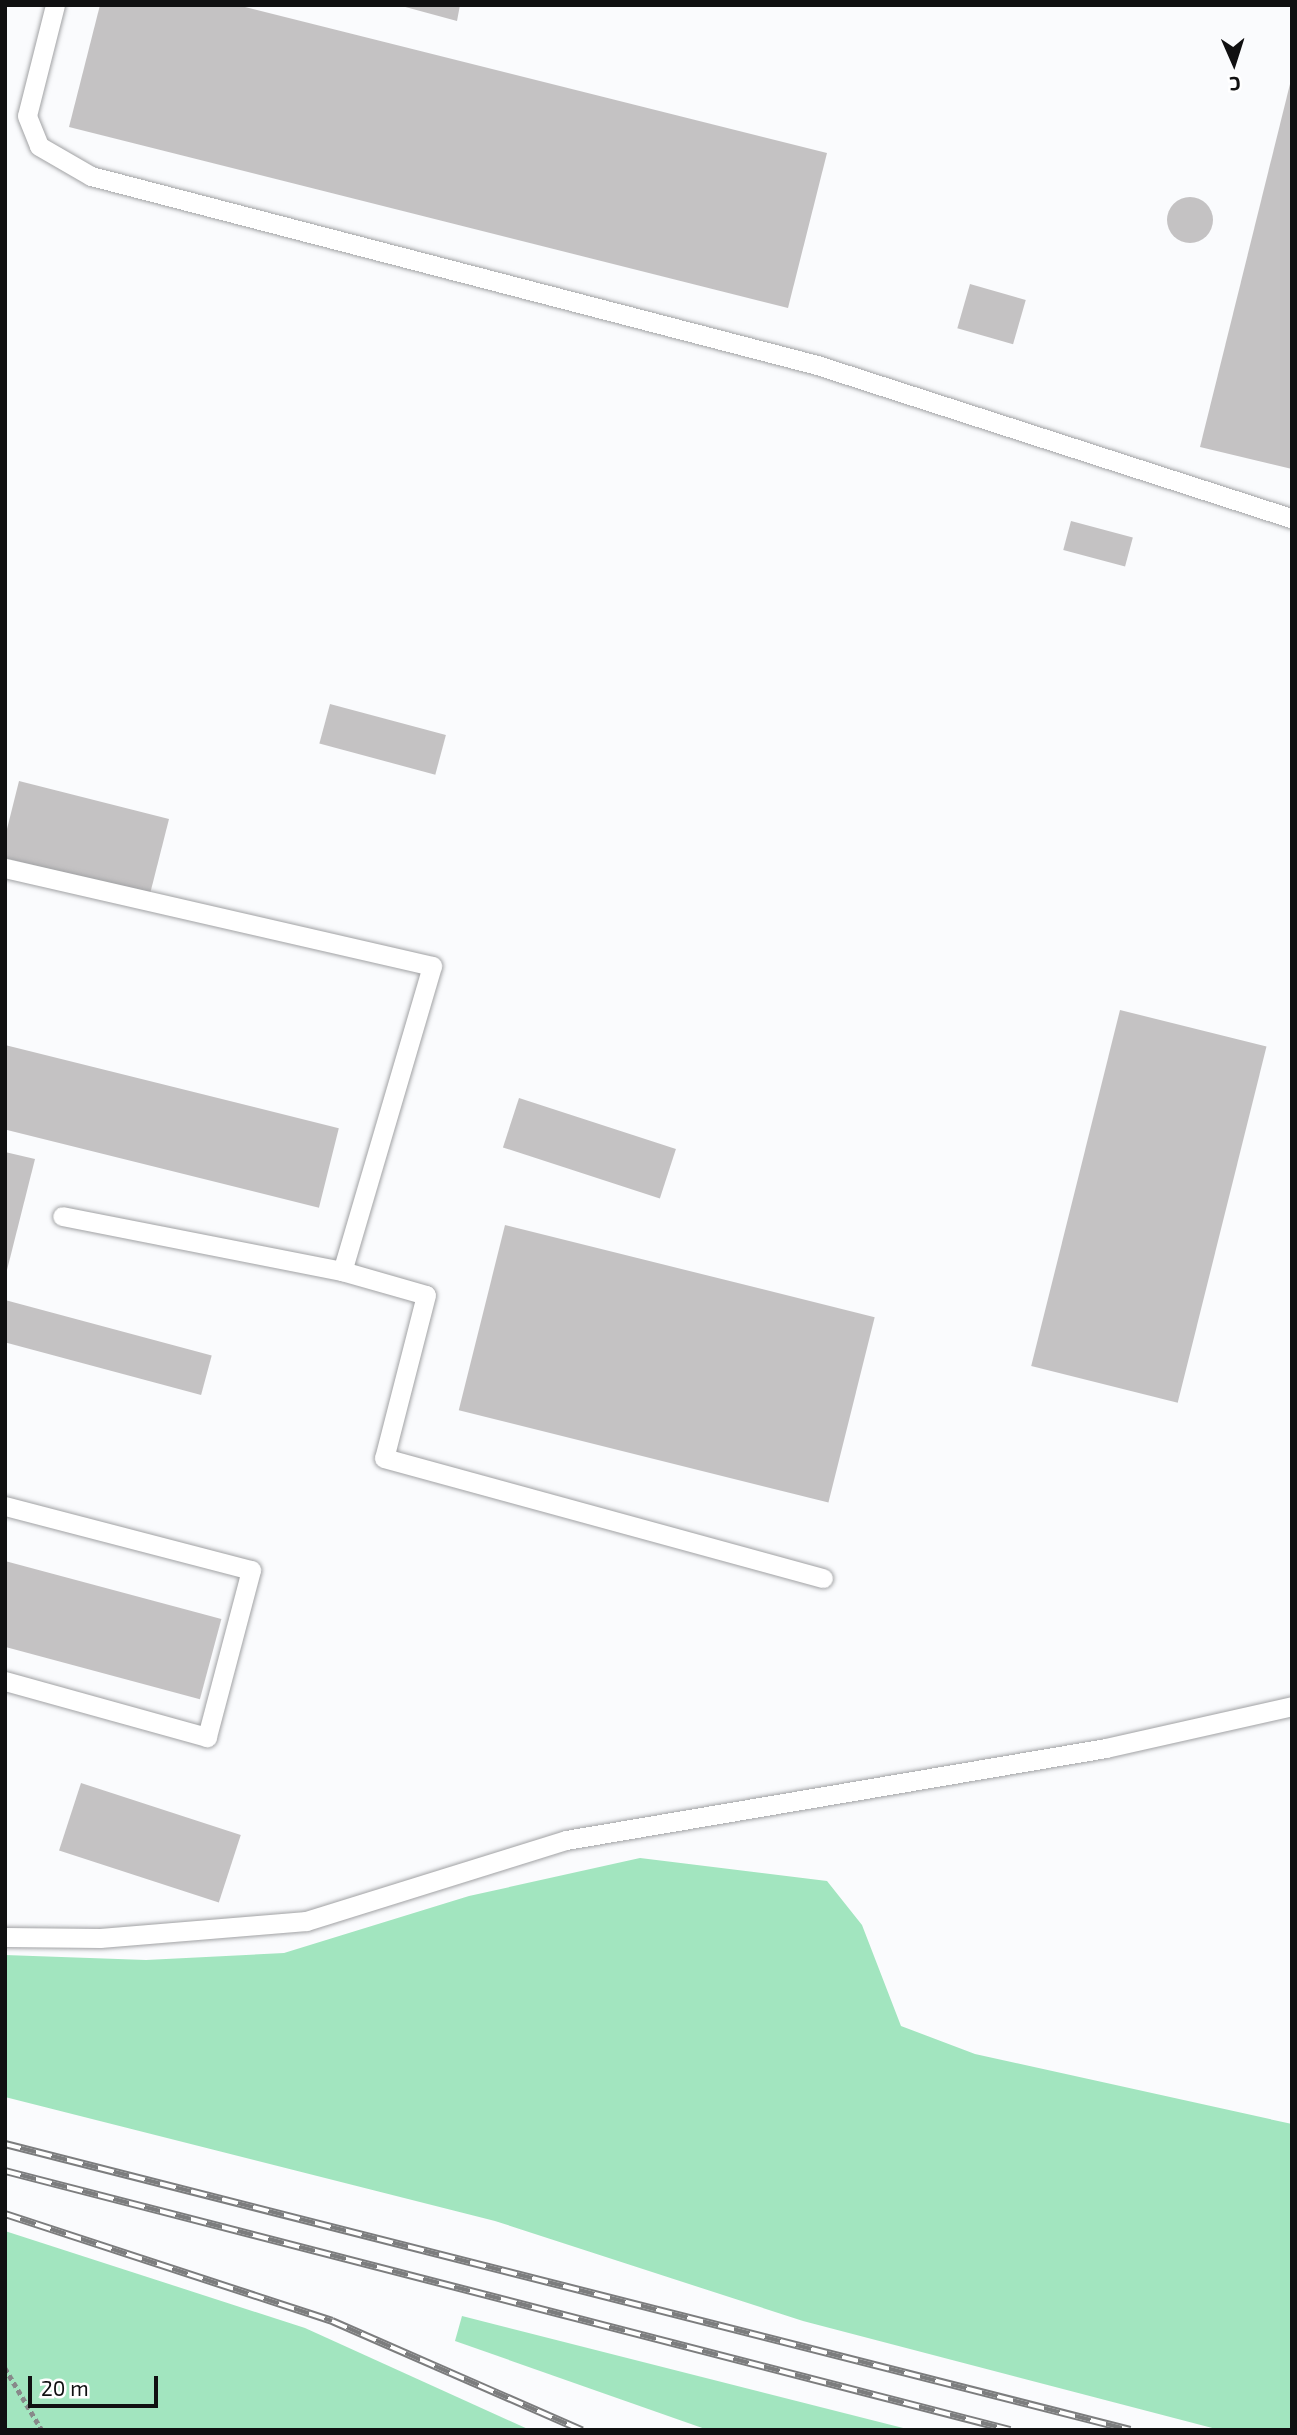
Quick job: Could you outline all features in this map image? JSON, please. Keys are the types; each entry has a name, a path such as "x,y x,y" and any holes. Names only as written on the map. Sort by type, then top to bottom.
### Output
{"lane":[{"path":"55,5 27,116 39,146 91,176 817,365 1292,517"},
{"path":"5,868 432,966 342,1271"},
{"path":"62,1216 342,1271 426,1295 384,1458 823,1578"},
{"path":"5,1506 251,1570 207,1737 5,1681"},
{"path":"5,1937 100,1938 306,1921 566,1840 1106,1748 1292,1706"}],"path":[{"path":"5,2368 42,2430"}],"green space":[{"path":"640,1858 827,1881 862,1925 901,2026 975,2054 1292,2124 1292,2430 1220,2430 803,2321 495,2221 5,2097 5,1955 146,1960 284,1953 469,1896"},
{"path":"5,2231 305,2328 530,2430 5,2429"},
{"path":"462,2316 911,2430 708,2430 455,2341"}],"building":[{"path":"100,5 237,5 827,153 788,308 69,127"},
{"path":"398,5 460,5 457,21"},
{"path":"1290,84 1292,85 1292,469 1200,447"},
{"path":"1190,197 1206,204 1213,220 1206,236 1190,243 1174,236 1167,220 1174,204"},
{"path":"970,284 1026,300 1013,344 957,328"},
{"path":"1071,521 1133,538 1125,567 1063,550"},
{"path":"330,704 446,735 435,775 319,744"},
{"path":"19,781 169,819 150,894 5,858 5,837"},
{"path":"1120,1010 1267,1047 1178,1403 1031,1366"},
{"path":"5,1045 339,1128 319,1208 5,1130"},
{"path":"519,1098 676,1149 660,1198 503,1147"},
{"path":"5,1152 35,1159 6,1274 5,1274"},
{"path":"505,1225 875,1317 828,1502 459,1410"},
{"path":"5,1300 212,1355 201,1395 5,1342"},
{"path":"5,1561 221,1619 200,1699 5,1647"},
{"path":"81,1783 241,1835 219,1902 59,1851"}],"railway":[{"path":"5,2144 1130,2430"},
{"path":"5,2171 1010,2430"},
{"path":"5,2214 332,2321 582,2430"}]}
